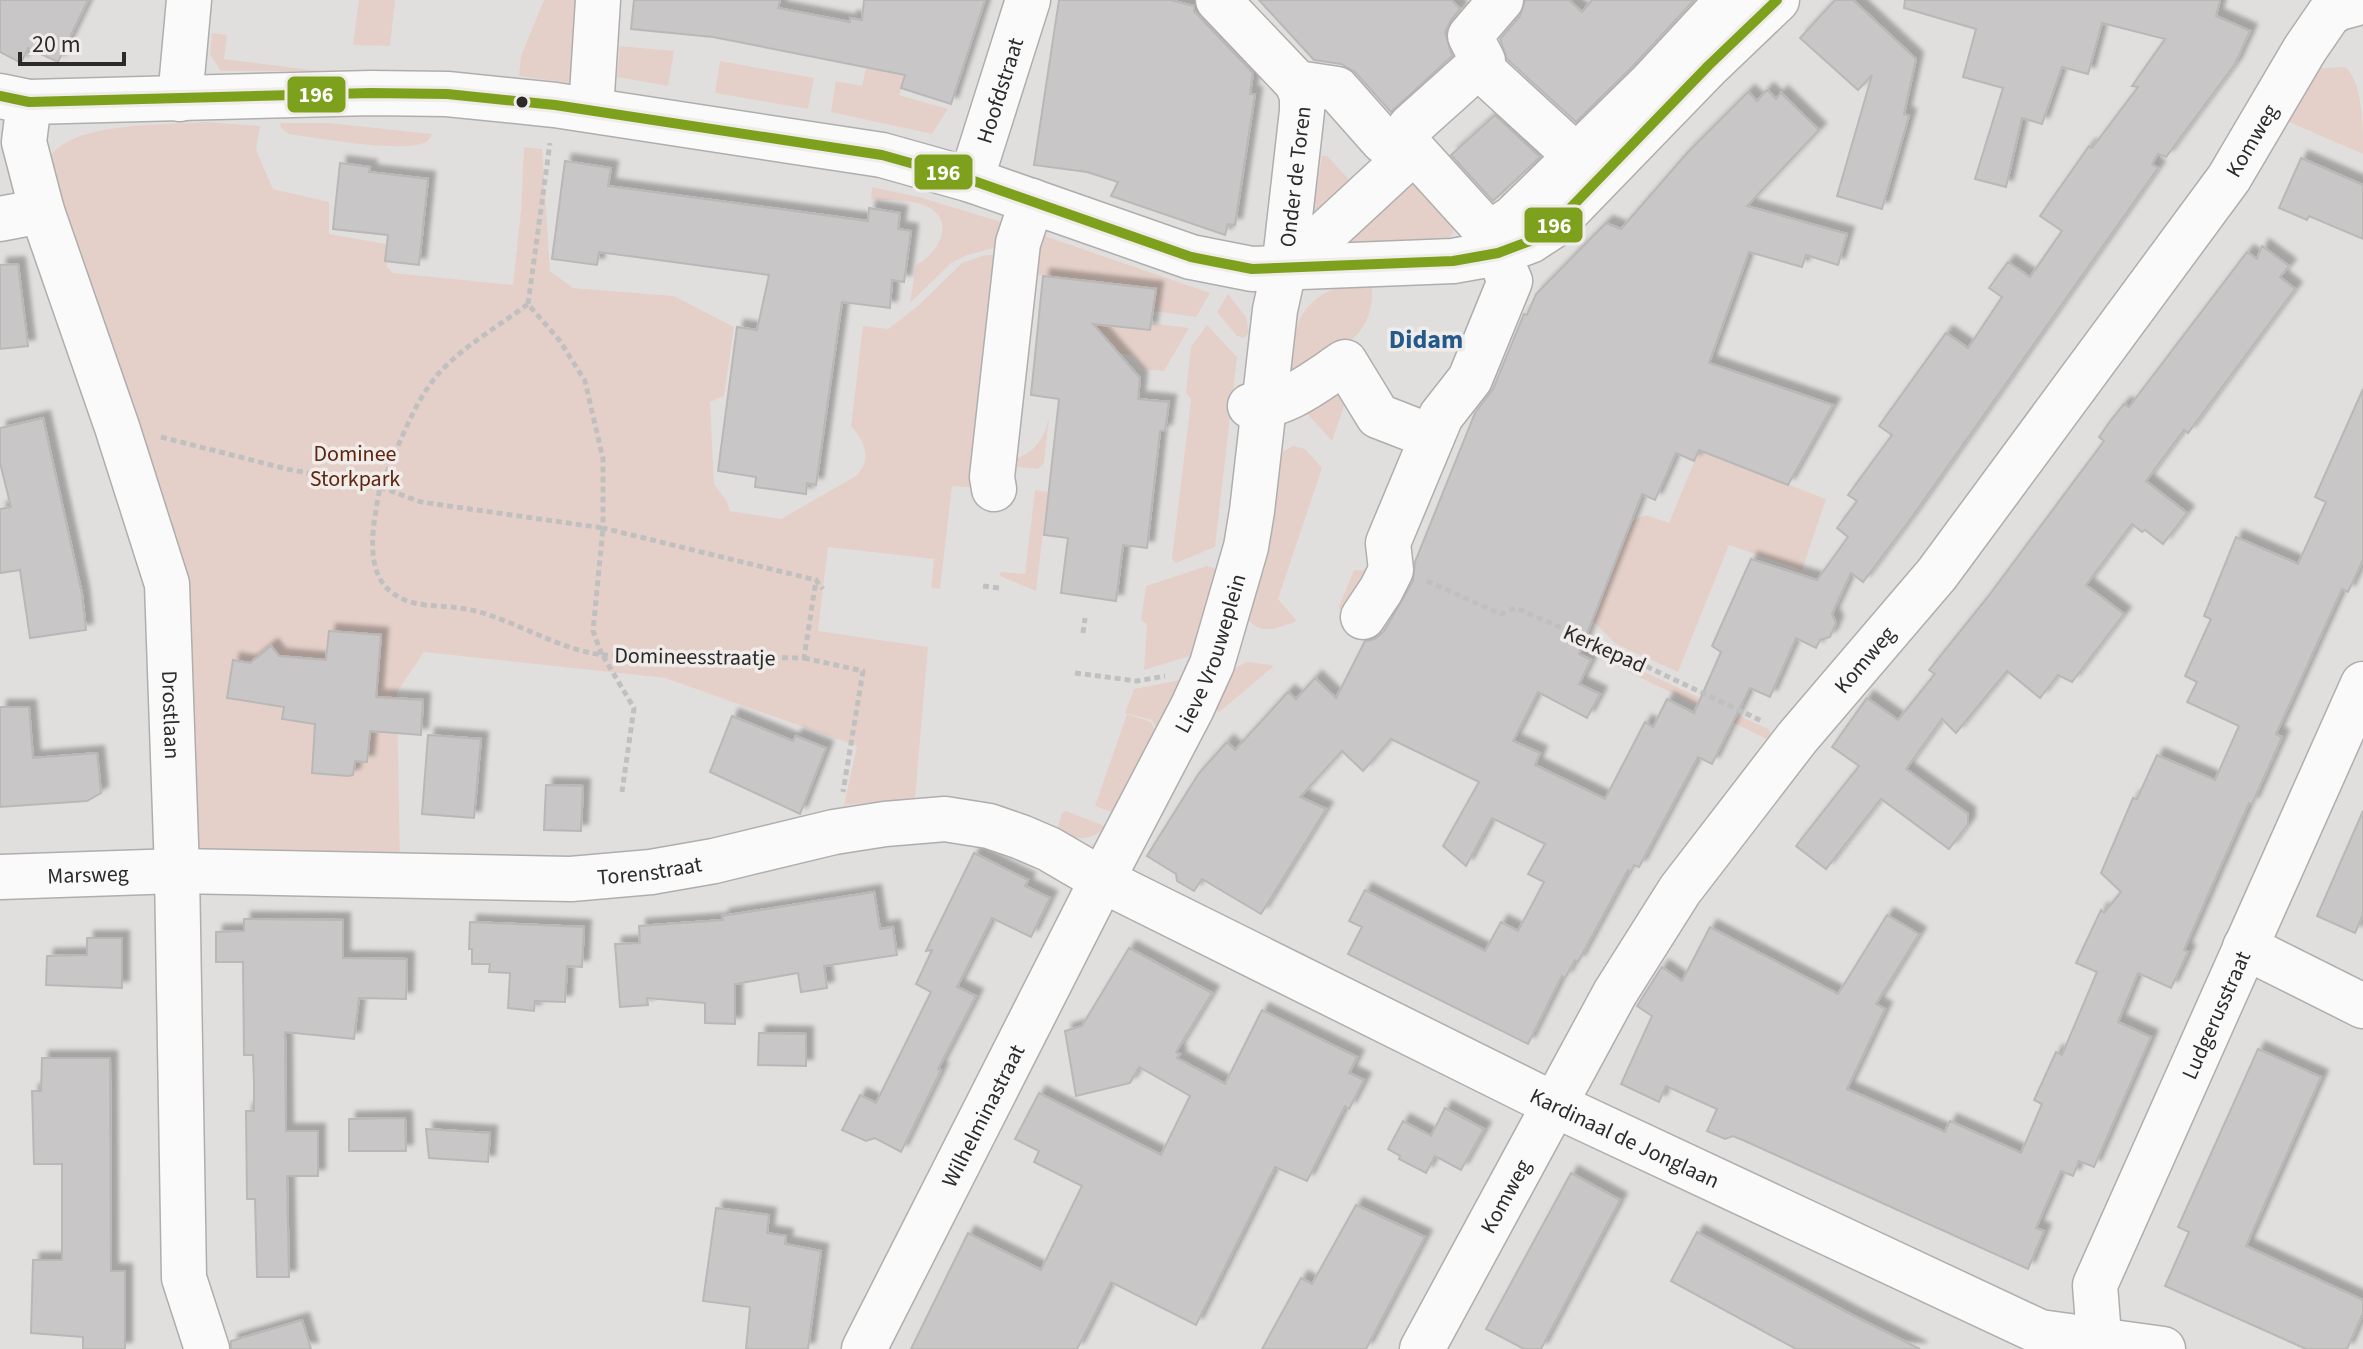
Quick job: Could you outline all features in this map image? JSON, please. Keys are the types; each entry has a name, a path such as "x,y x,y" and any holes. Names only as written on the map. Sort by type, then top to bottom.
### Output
{"street":[{"path":"180,99 189,0"},
{"path":"591,110 598,0"},
{"name":"Hoofdstraat","path":"971,180 1028,0"},
{"path":"1218,0 1297,83 1337,89 1383,141 1407,134 1483,61 1470,36 1501,0"},
{"path":"1495,247 1513,218 1651,83 1728,0"},
{"path":"14,99 438,94 513,100 882,155 971,180 1191,257 1252,269 1294,257 1477,259 1530,241 1553,226 1709,65 1777,0"},
{"name":"Komweg","path":"1422,1349 1615,993 1680,890 1797,738 1937,574 2229,178 2329,14 2339,8 2357,12"},
{"path":"1478,66 1576,156"},
{"name":"Onder de Toren","path":"1294,257 1302,111 1302,96 1297,83"},
{"name":"Drostlaan","path":"14,99 24,142 21,215 117,427 167,584 177,871 184,1278 207,1349"},
{"path":"1294,257 1316,242 1398,166 1407,134"},
{"path":"1363,617 1391,570 1388,543 1441,416 1470,379 1510,281 1495,247 1407,134"},
{"path":"994,489 992,477 1018,243 1032,201"},
{"name":"Lieve Vrouweplein","path":"1102,880 1186,721 1212,664 1246,547 1257,407 1275,310 1294,257"},
{"path":"1257,407 1305,388 1345,362 1378,416 1432,437"},
{"name":"Ludgerusstraat","path":"2098,1344 2095,1285 2363,684"},
{"name":"Torenstraat","path":"177,871 571,879 651,872 714,861 834,832 917,820 989,826 1037,844 1102,880"},
{"name":"Marsweg","path":"0,877 177,871"},
{"name":"Kardinaal de Jonglaan","path":"1102,880 1555,1105 2040,1332 2098,1344 2163,1349"},
{"name":"Wilhelminastraat","path":"864,1349 1102,880"},
{"path":"2245,947 2363,1006"}],"path":[{"path":"528,304 550,139"},
{"name":"Domineesstraatje","path":"622,792 634,708 602,655 593,631 603,528 603,459 585,381 560,341 528,304 462,352 438,374 420,402 380,487 372,549 374,566 382,582 404,601 453,605 485,613 561,645 602,655 804,658 816,580"},
{"path":"117,427 287,469 380,487 421,502 603,528 816,580 823,589"},
{"name":"Kerkepad","path":"1424,579 1501,614 1516,608 1797,738"},
{"path":"983,586 999,588"},
{"path":"1083,633 1085,618"},
{"path":"804,658 863,671 852,748 834,832"},
{"path":"1075,673 1144,681 1212,664"}],"green space":[{"path":"359,0 395,0 390,46 353,45"},
{"path":"544,0 584,0 576,74 570,83 519,76 521,56"},
{"path":"212,33 227,35 224,59 319,71 221,71 210,55"},
{"path":"620,46 674,51 668,86 617,77"},
{"path":"720,61 814,78 808,109 715,93"},
{"path":"886,66 907,71 899,95 948,109 932,134 831,112 836,81 862,86 866,68 885,71"},
{"path":"2345,67 2359,94 2363,154 2289,122 2317,72 2322,68"},
{"name":"Dominee Storkpark","path":"205,122 260,126 256,150 273,189 329,202 329,234 386,244 387,267 393,273 513,285 524,147 542,149 550,271 573,288 674,296 734,327 724,396 710,402 714,484 730,511 781,519 856,476 866,457 860,438 851,426 863,326 888,329 920,304 962,263 1008,252 980,488 952,486 940,589 931,588 934,559 828,547 818,631 928,647 915,798 844,805 857,746 665,678 424,652 397,692 400,867 236,865 199,849 186,829 183,640 39,183 48,159 60,146 77,137 120,127"},
{"path":"280,123 329,123 432,134 426,142 412,146 378,146 289,134"},
{"path":"1322,156 1327,156 1356,187 1309,231"},
{"path":"1408,170 1454,222 1453,233 1446,241 1330,247"},
{"path":"872,187 919,197 1011,225 1009,244 967,255 951,263 910,303 916,265 936,247 942,222 924,205 871,199"},
{"path":"1030,231 1210,293 1196,317 1153,311 1155,289 1026,274"},
{"path":"1348,284 1372,285 1371,305 1358,333 1334,353 1287,375 1292,343 1301,317 1318,298"},
{"path":"1228,294 1246,317 1249,332 1244,338 1237,336 1217,312"},
{"path":"1151,323 1189,328 1164,371 1143,369 1132,355 1104,352 1090,359 1094,324 1150,330"},
{"path":"1207,325 1237,357 1215,547 1176,563 1172,559 1191,399 1186,392 1191,347"},
{"path":"1335,378 1347,397 1332,441 1303,409"},
{"path":"1049,416 1044,463 1038,469 1011,466 1010,461 1037,445"},
{"path":"1293,446 1305,449 1322,468 1278,599 1297,621 1266,629 1249,621 1247,613 1280,453"},
{"path":"1699,450 1826,499 1802,570 1729,545 1678,672 1616,644 1593,621 1632,521 1646,515 1669,523"},
{"path":"1035,490 1048,492 1036,591 1000,576 1001,572 1025,574"},
{"path":"1207,566 1217,569 1193,655 1144,670 1147,624 1141,620 1146,586"},
{"path":"1354,570 1375,571 1349,610 1338,609"},
{"path":"1603,653 1768,729 1771,741 1596,656"},
{"path":"1248,662 1273,667 1218,713 1215,707 1227,680 1235,669"},
{"path":"1181,680 1158,732 1152,720 1125,713 1134,689"},
{"path":"1127,714 1151,722 1156,732 1114,813 1095,806"},
{"path":"1066,811 1106,828 1088,837 1076,838 1064,834 1057,831 1062,813"}],"building":[{"path":"0,0 88,0 58,62 28,48 21,63 0,52"},
{"path":"634,0 780,0 778,8 850,22 850,18 862,20 864,0 985,0 951,104 901,88 905,75 713,37 631,29"},
{"path":"1059,0 1170,0 1194,6 1194,11 1253,73 1250,94 1255,94 1235,225 1228,224 1225,235 1111,196 1118,182 1087,172 1034,165"},
{"path":"1259,0 1452,0 1460,9 1445,32 1452,56 1391,112 1355,72 1341,64 1314,60"},
{"path":"1525,0 1569,0 1582,12 1592,0 1694,0 1576,122 1507,59 1500,39 1520,16"},
{"path":"1835,0 1853,0 1916,59 1904,114 1909,116 1882,209 1837,196 1872,75 1858,90 1800,38"},
{"path":"1905,0 2220,0 2216,16 2250,31 2235,64 2166,157 2158,154 2152,164 2158,168 1912,517 1863,582 1851,573 1832,614 1836,623 1830,637 1820,640 1816,648 1796,638 1770,697 1750,688 1712,764 1698,757 1639,867 1634,865 1631,872 1628,870 1578,962 1575,960 1565,978 1562,976 1528,1044 1348,954 1362,927 1349,921 1365,890 1485,951 1501,922 1518,931 1544,882 1528,874 1545,844 1492,818 1466,866 1443,846 1479,782 1391,739 1363,771 1342,751 1300,797 1326,809 1261,914 1202,879 1194,891 1177,881 1176,874 1147,856 1199,773 1227,742 1235,750 1288,692 1296,699 1315,678 1336,698 1365,641 1375,639 1384,631 1413,581 1415,562 1475,413 1493,389 1524,314 1527,315 1536,294 1606,223 1621,229 1688,152 1748,92 1757,101 1767,90 1776,99 1781,93 1819,130 1747,206 1847,234 1838,265 1806,255 1802,267 1749,252 1709,363 1833,405 1788,485 1699,450 1694,461 1676,453 1655,500 1642,494 1579,654 1591,660 1579,684 1600,694 1587,718 1538,692 1513,741 1540,753 1535,765 1605,799 1645,722 1653,727 1667,699 1694,713 1721,652 1712,646 1751,559 1817,580 1848,537 1837,528 1857,501 1848,495 1892,435 1879,426 1946,333 1968,348 2002,297 1989,288 2008,262 2030,277 2062,231 2040,216 2089,146 2092,148 2138,87 2132,86 2165,39 2102,23 2088,74 2062,67 2042,124 2022,118 2006,187 1975,179 2003,88 1963,77 1976,29 1904,8"},
{"path":"1495,115 1540,157 1493,201 1451,155"},
{"path":"2301,158 2363,185 2363,239 2309,216 2307,220 2279,208"},
{"path":"565,161 611,168 608,186 868,221 869,208 900,213 898,229 911,231 904,282 892,280 890,308 842,302 816,485 807,483 806,494 755,487 756,477 718,471 737,327 757,330 769,275 599,252 597,265 552,259"},
{"path":"340,163 370,167 369,172 428,179 419,265 385,261 388,235 333,229"},
{"path":"2262,246 2289,266 2280,277 2295,289 2188,433 2184,430 2146,481 2187,513 2163,544 2132,524 2086,585 2124,614 2072,682 2058,675 2040,698 2007,671 1956,733 1942,719 1906,769 1968,814 1968,824 1949,849 1881,799 1826,869 1796,846 1859,766 1832,747 1867,698 1898,720 1935,674 1929,670 2104,441 2099,437 2111,420 2124,404 2129,407 2247,252 2257,259"},
{"path":"18,264 28,346 0,349 0,265"},
{"path":"1043,276 1156,289 1150,330 1093,324 1140,378 1138,399 1169,402 1165,431 1160,431 1147,548 1123,545 1116,601 1061,593 1068,538 1044,535 1059,399 1031,395"},
{"path":"2363,389 2363,560 2348,592 2342,589 2276,734 2282,737 2212,886 2171,988 2138,973 2118,1022 2151,1037 2094,1167 2079,1161 2073,1176 2061,1171 2036,1228 2044,1231 2028,1269 1745,1141 1733,1136 1725,1139 1707,1131 1717,1109 1666,1086 1659,1102 1621,1084 1652,1016 1637,1006 1662,967 1682,981 1710,927 1838,994 1887,915 1919,934 1876,1004 1885,1009 1847,1089 1945,1132 1950,1121 2021,1153 2042,1104 2034,1100 2056,1052 2062,1055 2097,972 2076,963 2101,910 2104,913 2121,892 2101,873 2133,798 2137,799 2157,755 2215,780 2239,726 2187,702 2197,682 2185,676 2211,619 2204,616 2236,537 2298,564 2326,502 2315,497"},
{"path":"43,418 82,594 86,630 30,638 20,570 0,573 0,509 11,507 0,463 0,428"},
{"path":"329,631 381,635 376,697 423,700 421,735 370,731 367,762 355,761 353,775 348,776 312,773 315,724 282,719 284,707 227,698 233,660 250,663 271,646 279,656 326,660"},
{"path":"0,707 29,707 33,758 97,753 101,793 87,801 0,807"},
{"path":"732,716 793,741 796,736 826,748 800,814 710,772"},
{"path":"428,735 481,739 474,818 422,814"},
{"path":"546,785 583,786 581,831 544,830"},
{"path":"2363,811 2363,915 2355,933 2317,916"},
{"path":"974,853 1028,880 1025,886 1050,898 1031,937 992,918 957,987 976,996 938,1069 941,1070 901,1152 875,1138 866,1141 842,1130 860,1095 876,1103 931,992 916,984 932,950 926,951"},
{"path":"874,892 880,929 893,927 897,955 824,966 827,988 801,992 798,973 735,984 735,1024 705,1023 705,1003 647,998 648,1005 620,1007 615,944 640,943 639,926 723,920 722,916"},
{"path":"244,919 343,920 343,958 407,959 406,999 359,998 354,1039 285,1032 286,1131 318,1131 318,1176 287,1176 289,1277 257,1277 255,1199 247,1199 246,1111 254,1111 254,1083 253,1055 244,1055 243,962 216,962 216,932 244,931"},
{"path":"470,922 584,927 582,967 567,966 565,1002 535,1001 534,1011 508,1008 510,973 489,972 490,964 472,964"},
{"path":"87,938 122,938 122,988 46,985 47,956 87,955"},
{"path":"1129,948 1212,993 1176,1052 1180,1054 1177,1058 1225,1084 1262,1010 1357,1057 1349,1073 1364,1080 1349,1109 1345,1106 1307,1181 1275,1167 1196,1325 1111,1282 1077,1349 911,1349 968,1233 1041,1270 1082,1186 1034,1162 1039,1151 1015,1139 1039,1093 1161,1155 1190,1096 1139,1067 1130,1083 1076,1096 1065,1031 1082,1026"},
{"path":"759,1033 806,1034 806,1066 758,1065"},
{"path":"2258,1049 2321,1077 2246,1246 2363,1300 2363,1313 2347,1349 2306,1349 2165,1286 2189,1232 2178,1227"},
{"path":"42,1058 110,1058 111,1271 125,1271 125,1349 83,1349 83,1337 31,1333 33,1260 62,1260 62,1164 34,1164 32,1091 41,1091"},
{"path":"1445,1108 1484,1129 1461,1170 1435,1156 1426,1173 1399,1159 1400,1156 1388,1149 1403,1121 1431,1136"},
{"path":"405,1118 406,1151 349,1151 349,1119"},
{"path":"426,1129 490,1133 488,1162 429,1158"},
{"path":"1571,1173 1620,1200 1541,1349 1524,1349 1486,1329"},
{"path":"1356,1205 1425,1237 1366,1349 1262,1349 1301,1278 1312,1284"},
{"path":"716,1208 769,1215 767,1233 786,1236 785,1244 821,1251 808,1349 746,1349 750,1307 703,1301"},
{"path":"1697,1232 1920,1349 1796,1349 1671,1281"},
{"path":"302,1320 311,1349 231,1349 231,1341"}],"transit line":[{"name":"196","path":"0,96 29,102 371,93 447,94 555,105 882,155 971,180 1191,257 1252,269 1453,261 1498,253 1530,241 1553,226 1709,65 1777,0"}],"district":[{"name":"Didam","path":"1426,339"}]}
